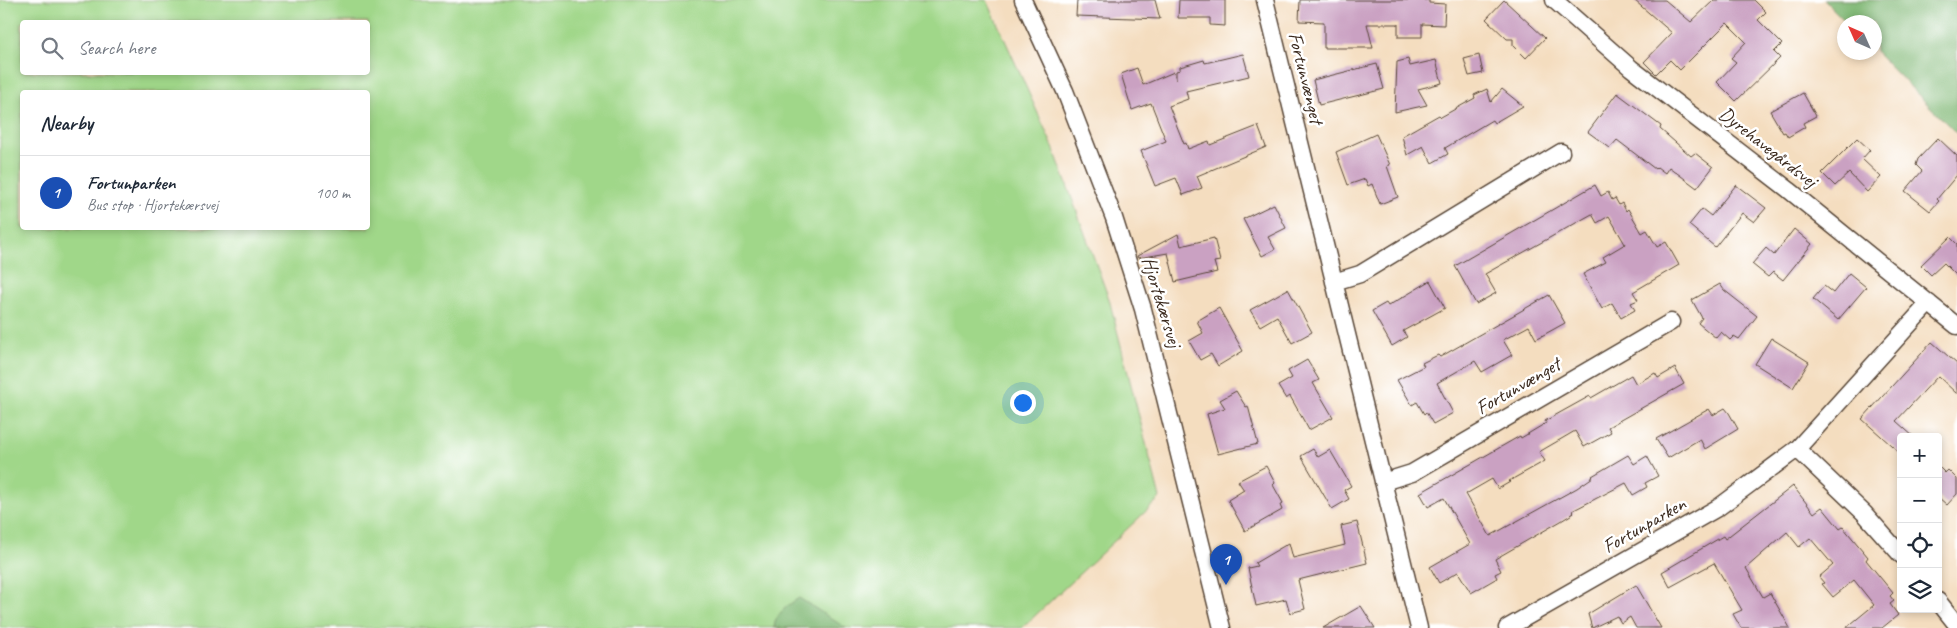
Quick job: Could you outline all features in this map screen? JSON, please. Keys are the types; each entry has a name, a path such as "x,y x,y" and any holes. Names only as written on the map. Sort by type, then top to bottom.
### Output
{"street":[{"name":"Hjortekærsvej","path":"1023,0 1065,91 1114,218 1143,309 1222,628"},
{"name":"Fortunvænget","path":"1265,0 1419,628"},
{"name":"Dyrehavegårdsvej","path":"1554,0 1630,68 1790,190 1957,326"},
{"path":"1334,282 1360,274 1561,152"},
{"name":"Fortunparken","path":"1507,628 1719,506 1797,449 1930,303"},
{"name":"Fortunvænget","path":"1384,482 1412,473 1672,322"},
{"path":"1797,449 1864,513 1897,550"},
{"path":"1942,606 1957,625"}],"green space":[{"path":"0,0 987,0 1053,147 1109,299 1160,498 1022,628 0,628"},
{"path":"1824,0 1957,0 1957,134 1882,58 1882,15 1839,15"},
{"path":"799,598 846,628 774,628 779,614"}],"building":[{"path":"1077,0 1155,0 1160,19 1076,16"},
{"path":"1179,0 1225,0 1225,26 1210,25 1210,18 1178,18"},
{"path":"1300,0 1429,0 1429,3 1445,4 1444,25 1422,24 1422,37 1398,37 1398,24 1367,24 1373,48 1324,48 1324,22 1299,21"},
{"path":"1504,0 1545,38 1526,58 1513,45 1513,39 1507,39 1486,19"},
{"path":"1634,0 1665,0 1691,22 1714,0 1754,0 1766,12 1758,20 1782,44 1774,52 1780,58 1736,101 1717,82 1736,62 1731,58 1746,42 1727,23 1680,70 1670,60 1656,74 1644,62 1672,33"},
{"path":"1243,54 1249,76 1186,91 1188,99 1169,106 1184,144 1186,143 1188,149 1209,141 1210,145 1258,126 1266,147 1197,176 1202,188 1183,195 1176,178 1155,186 1141,151 1166,141 1151,103 1132,110 1121,74 1137,68 1143,85 1174,72 1176,80 1176,71 1180,70 1180,67 1204,60 1205,63"},
{"path":"1479,55 1483,73 1469,76 1464,59"},
{"path":"1408,59 1410,66 1436,60 1442,83 1418,89 1427,105 1395,112 1397,62"},
{"path":"1377,64 1384,89 1319,105 1313,80"},
{"path":"1487,89 1491,102 1502,89 1523,106 1494,123 1492,120 1445,148 1448,154 1432,163 1423,146 1407,155 1402,136 1439,115 1441,117 1475,98 1474,95"},
{"path":"1617,93 1661,126 1660,129 1691,156 1695,153 1713,167 1697,188 1669,167 1665,173 1657,167 1655,169 1617,140 1610,148 1588,132"},
{"path":"1803,93 1816,116 1803,123 1805,127 1788,137 1785,132 1783,133 1770,111"},
{"path":"1376,134 1390,165 1387,166 1398,197 1380,204 1372,184 1368,186 1365,179 1348,185 1336,152"},
{"path":"1857,138 1870,150 1862,159 1881,177 1867,192 1849,173 1835,186 1822,173"},
{"path":"1938,138 1957,156 1957,175 1937,199 1939,201 1930,211 1905,191 1922,171 1916,165 1918,159"},
{"path":"1595,185 1601,196 1608,192 1612,200 1615,198 1619,205 1622,203 1626,211 1628,209 1642,233 1647,230 1657,247 1666,242 1679,265 1633,292 1638,300 1631,303 1635,310 1621,318 1612,303 1602,309 1583,274 1606,262 1603,257 1625,244 1609,216 1597,223 1592,214 1485,274 1496,293 1476,304 1455,266"},
{"path":"1736,185 1766,208 1754,222 1742,213 1715,247 1689,225 1702,209 1711,216"},
{"path":"1274,204 1286,228 1268,237 1275,249 1262,256 1243,219"},
{"path":"1794,229 1812,244 1783,280 1773,272 1768,277 1752,264 1766,248 1774,255"},
{"path":"1178,234 1181,246 1214,238 1220,261 1214,262 1217,272 1175,282 1168,253 1138,258 1137,256"},
{"path":"1950,237 1957,244 1957,276 1944,263 1931,275 1921,265"},
{"path":"1849,273 1866,287 1838,320 1813,299 1824,286 1833,293"},
{"path":"1430,281 1445,308 1403,331 1407,337 1392,346 1372,311 1386,303 1388,306"},
{"path":"1720,284 1724,290 1757,316 1739,339 1734,336 1730,340 1721,332 1716,338 1698,323 1702,318 1692,300"},
{"path":"1288,289 1312,332 1292,343 1277,316 1260,326 1250,310"},
{"path":"1549,295 1565,323 1536,339 1529,326 1503,340 1512,355 1482,372 1475,361 1437,383 1453,413 1433,424 1417,402 1412,405 1397,380 1424,366 1422,363 1438,355 1440,357"},
{"path":"1219,308 1243,351 1218,366 1211,354 1200,360 1189,341 1203,333 1197,321"},
{"path":"1771,338 1809,362 1793,388 1755,364"},
{"path":"1932,342 1957,364 1957,394 1938,376 1896,421 1910,433 1897,433 1897,450 1862,419"},
{"path":"1307,360 1319,380 1313,383 1333,417 1309,430 1290,396 1286,399 1278,386 1292,378 1288,371"},
{"path":"1675,368 1684,384 1608,427 1611,432 1584,447 1575,431 1539,452 1545,461 1498,489 1492,479 1466,494 1490,536 1577,488 1592,476 1628,455 1634,464 1647,456 1658,476 1645,483 1647,487 1633,495 1626,483 1572,511 1574,513 1495,559 1501,571 1495,574 1497,578 1471,593 1458,572 1439,583 1430,567 1470,544 1444,498 1428,507 1420,493 1520,436 1521,438 1546,423 1545,421 1631,375 1636,384 1655,373 1658,378"},
{"path":"1236,391 1246,407 1248,406 1258,444 1218,454 1207,414 1225,408 1220,400"},
{"path":"1725,408 1738,429 1705,449 1700,439 1668,458 1656,439 1709,409 1713,415"},
{"path":"1313,449 1318,457 1330,450 1351,486 1344,490 1349,499 1332,509 1301,456"},
{"path":"1266,466 1275,483 1273,485 1283,503 1280,505 1282,510 1245,531 1228,500 1244,490 1238,481"},
{"path":"1942,470 1945,473 1948,470 1957,479 1957,494 1947,505 1942,501"},
{"path":"1793,486 1814,513 1822,507 1840,529 1843,527 1868,557 1866,560 1893,593 1890,596 1894,601 1890,604 1898,615 1882,628 1846,628 1874,605 1854,580 1833,597 1822,584 1824,583 1819,577 1833,565 1810,538 1799,547 1787,532 1746,568 1763,597 1770,593 1790,628 1741,628 1733,614 1742,610 1714,563 1670,587 1662,572 1723,536 1725,539"},
{"path":"1357,522 1367,563 1298,580 1305,609 1290,613 1286,599 1256,606 1248,568 1257,566 1255,563 1289,543 1293,558 1345,545 1341,526"},
{"path":"1636,585 1661,628 1636,628 1630,617 1621,623 1617,616 1592,628 1588,614"},
{"path":"1361,606 1375,628 1323,628"}],"place":[{"name":"Fortunparken","path":"1226,585"}]}
